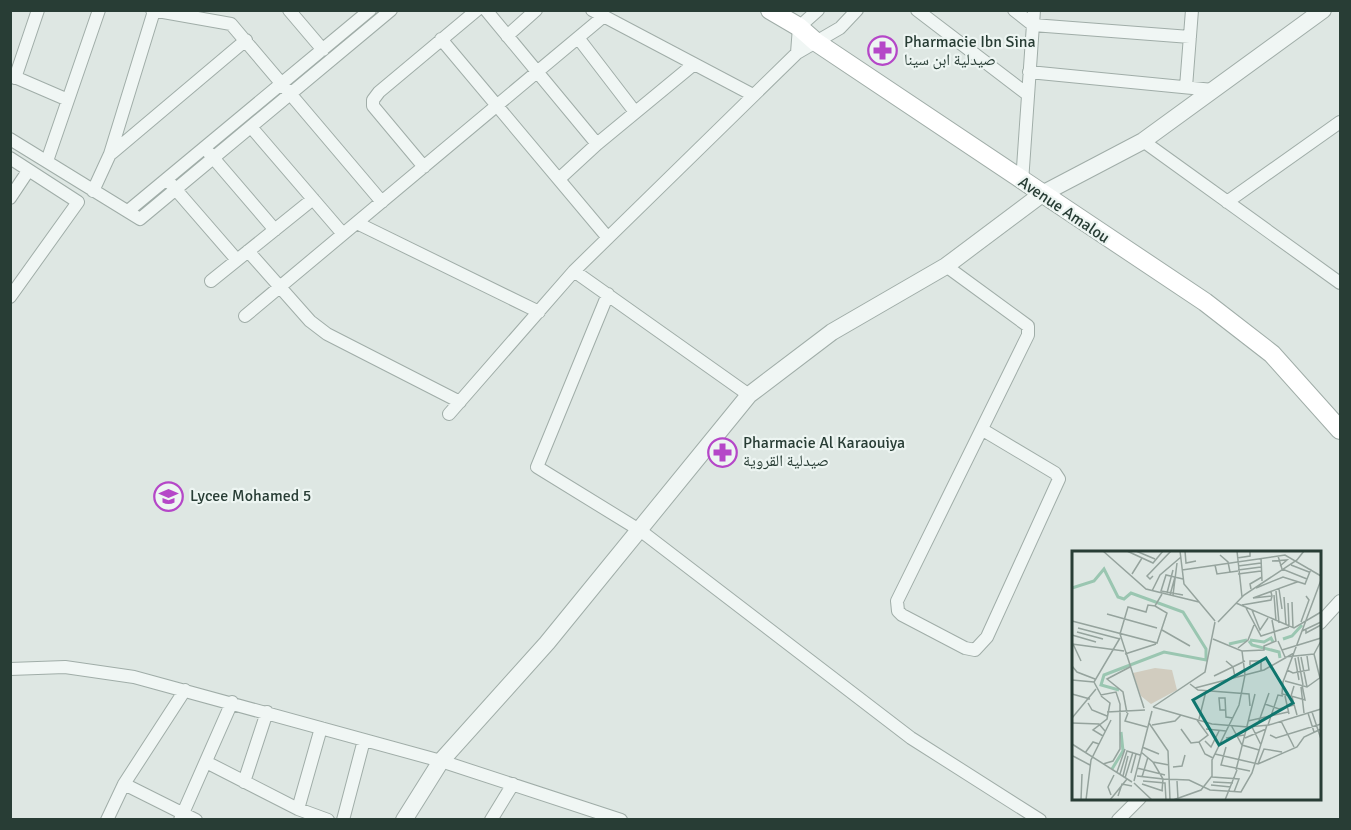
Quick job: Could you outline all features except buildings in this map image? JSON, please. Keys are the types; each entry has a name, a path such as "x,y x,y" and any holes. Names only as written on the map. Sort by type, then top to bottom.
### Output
{"main road":[{"name":"Avenue Amalou","path":"770,10 799,27 816,42 1022,182 1206,303 1272,354 1341,430"}],"street":[{"path":"38,10 13,77 68,100"},
{"path":"47,161 99,10"},
{"path":"289,10 323,50"},
{"path":"128,211 370,10"},
{"path":"10,139 140,219 391,10"},
{"path":"424,167 373,106 373,100 379,92 477,10"},
{"path":"486,10 597,144"},
{"path":"507,36 536,10"},
{"path":"797,53 799,27 818,10"},
{"path":"449,414 574,271 797,53 840,28 857,10"},
{"path":"917,10 1027,94"},
{"path":"1014,10 1033,25 1190,37"},
{"path":"1022,182 1034,10"},
{"path":"1186,87 1192,10"},
{"path":"404,819 441,761 547,643 749,395 832,332 946,266 1042,194 1143,141 1323,10"},
{"path":"93,191 110,154 153,11 227,22 246,40 382,202"},
{"path":"245,316 579,39 598,13 753,95"},
{"path":"441,39 608,238"},
{"path":"579,39 635,112"},
{"path":"110,154 246,40"},
{"path":"559,179 597,144 694,64"},
{"path":"1029,72 1213,90"},
{"path":"1227,202 1341,122"},
{"path":"251,127 343,234"},
{"path":"1143,141 1341,283"},
{"path":"205,148 275,230"},
{"path":"10,158 78,202 10,297"},
{"path":"10,198 28,171"},
{"path":"167,179 237,260"},
{"path":"210,281 313,199"},
{"path":"357,223 538,312"},
{"path":"248,251 310,321 327,334 460,402"},
{"path":"946,266 1028,326 1028,335 899,596 897,606 902,615 965,648 975,650 987,638 1059,479 1055,473 983,430"},
{"path":"574,271 749,395"},
{"path":"608,294 537,467 640,531 911,738 1040,819"},
{"path":"1321,622 1341,601"},
{"path":"10,669 65,667 134,677 441,761 513,784 592,815 621,819"},
{"path":"107,819 124,784 185,690"},
{"path":"182,816 232,702"},
{"path":"244,782 267,712"},
{"path":"298,809 321,728"},
{"path":"344,819 364,740"},
{"path":"206,762 298,809 328,819"},
{"path":"124,784 182,816 196,819"},
{"path":"491,819 513,784"},
{"path":"1118,819 1138,800"}],"place":[{"name":"Pharmacie Ibn Sina صيدلية ابن سينا","path":"883,51"},
{"name":"Pharmacie Al Karaouiya صيدلية القروية","path":"722,452"},
{"name":"Lycee Mohamed 5","path":"169,496"}]}
